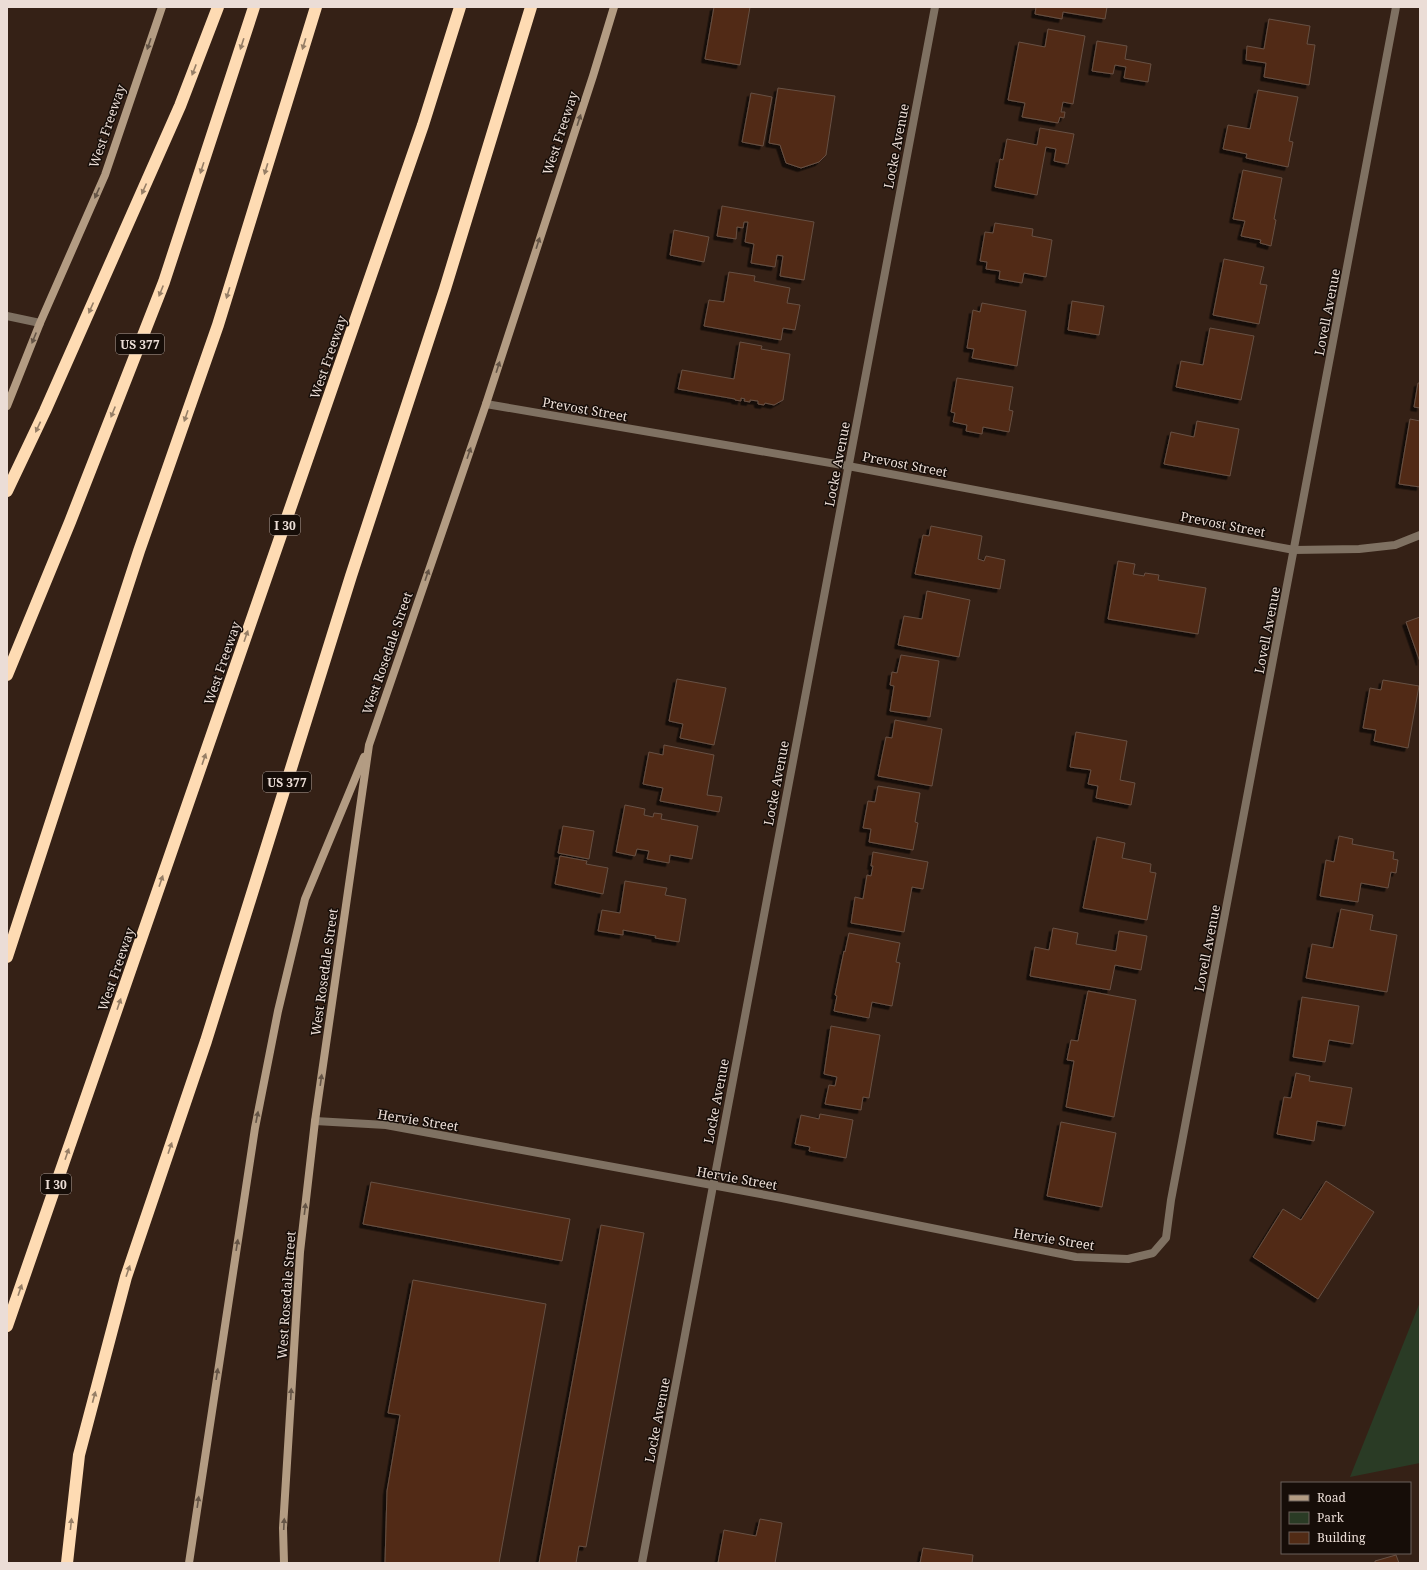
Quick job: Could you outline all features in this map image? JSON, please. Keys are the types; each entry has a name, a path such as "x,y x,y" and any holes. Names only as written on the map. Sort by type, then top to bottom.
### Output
{"highway":[{"path":"7,491 45,411 180,106 218,7"},
{"name":"US 377","path":"7,675 73,514 164,282 254,7"},
{"path":"7,957 139,551 218,325 316,7"},
{"name":"West Freeway","path":"7,1326 423,125 460,7"},
{"name":"US 377","path":"67,1563 79,1455 126,1277 206,1041 354,568 445,289 531,7"}],"main road":[{"name":"West Freeway","path":"7,406 40,323 105,175 162,7"},
{"name":"West Freeway","path":"486,404 591,83 614,7"},
{"name":"West Rosedale Street","path":"284,1563 283,1528 300,1252 315,1121 369,745 486,404"},
{"path":"189,1563 255,1128 278,1011 305,899 369,745"}],"street":[{"name":"Locke Avenue","path":"642,1563 935,7"},
{"name":"Lovell Avenue","path":"1152,1253 1166,1238 1171,1200 1396,7"},
{"path":"7,316 40,323"},
{"name":"Prevost Street","path":"486,404 848,466 1294,550 1359,549 1395,545 1420,535"},
{"name":"Hervie Street","path":"315,1121 386,1125 790,1200 1076,1257 1128,1259 1152,1253"}],"green space":[{"path":"1420,1302 1420,1463 1350,1477"}],"building":[{"path":"714,7 750,7 740,65 705,59"},
{"path":"1036,7 1107,7 1105,19 1063,12 1062,19 1035,14"},
{"path":"1269,19 1310,26 1307,44 1315,45 1309,85 1264,77 1266,63 1246,60 1247,46 1264,49"},
{"path":"1048,29 1085,36 1073,104 1063,102 1061,112 1065,112 1064,118 1060,117 1058,123 1022,117 1025,103 1008,100 1019,42 1045,47"},
{"path":"1097,41 1127,46 1125,59 1151,64 1148,82 1124,78 1126,67 1115,65 1113,74 1092,71"},
{"path":"778,88 835,96 826,155 819,162 801,168 786,163 780,145 769,143"},
{"path":"1258,90 1298,97 1289,141 1293,142 1288,167 1246,158 1247,154 1223,149 1228,125 1250,129"},
{"path":"751,93 772,97 763,146 742,142"},
{"path":"1040,128 1074,134 1068,164 1054,161 1056,149 1046,147 1037,195 995,187 1000,159 1003,160 1007,139 1037,145"},
{"path":"1243,170 1282,178 1274,219 1276,220 1271,246 1260,243 1261,240 1241,236 1245,221 1233,219"},
{"path":"722,206 814,222 804,280 780,276 783,256 777,255 775,267 751,263 754,244 745,242 748,222 744,222 743,228 737,227 736,239 717,236"},
{"path":"995,223 1033,229 1032,236 1052,240 1046,277 1024,273 1022,283 999,279 1000,271 986,269 987,262 980,261 985,232 993,233"},
{"path":"674,230 709,237 704,262 670,255"},
{"path":"1224,259 1264,267 1260,284 1267,285 1259,324 1213,315"},
{"path":"729,272 755,276 754,281 790,288 787,303 800,305 795,330 783,328 781,340 704,326 709,300 724,302"},
{"path":"1072,301 1104,306 1099,335 1068,330"},
{"path":"982,303 1026,311 1017,366 972,358 974,349 967,348 973,310 980,312"},
{"path":"1210,328 1254,336 1241,400 1176,387 1181,361 1203,365"},
{"path":"740,342 762,346 761,349 790,354 783,400 774,405 765,403 764,405 758,404 758,401 744,401 745,399 741,398 741,401 678,389 682,370 734,379"},
{"path":"957,378 1013,387 1009,410 1013,411 1009,432 983,427 982,434 966,431 967,425 953,422 955,413 951,412"},
{"path":"1418,383 1420,383 1420,408 1414,407"},
{"path":"1410,419 1420,421 1420,487 1399,484"},
{"path":"1197,421 1239,429 1230,476 1164,464 1171,432 1194,437"},
{"path":"931,526 982,536 978,559 984,561 986,556 1005,560 1000,589 915,574 923,535 929,536"},
{"path":"1118,561 1135,564 1133,574 1144,576 1145,573 1159,575 1158,580 1206,588 1198,634 1108,619"},
{"path":"927,591 970,600 959,657 898,645 904,616 922,619"},
{"path":"1420,617 1420,662 1406,622"},
{"path":"901,655 939,661 930,717 890,711 894,686 890,685 892,672 897,673"},
{"path":"677,679 726,688 714,745 680,738 683,724 669,721"},
{"path":"1383,680 1419,686 1408,748 1374,741 1376,730 1363,728 1370,688 1381,690"},
{"path":"895,720 942,729 932,786 878,776 886,737 892,738"},
{"path":"1076,732 1127,741 1120,780 1135,783 1131,805 1096,798 1098,786 1088,784 1091,770 1070,767"},
{"path":"664,745 714,755 707,795 722,797 719,812 660,801 663,788 643,784 649,752 663,755"},
{"path":"878,786 920,793 915,822 918,823 913,850 869,842 871,829 863,828 868,801 875,802"},
{"path":"625,805 645,809 644,815 653,817 654,813 662,814 661,819 698,826 692,859 670,855 669,863 647,859 649,851 637,849 635,856 616,852"},
{"path":"563,826 594,831 589,859 558,853"},
{"path":"1339,836 1353,839 1352,844 1394,852 1393,859 1398,860 1396,873 1391,872 1388,888 1361,883 1358,902 1320,896 1326,860 1334,862"},
{"path":"1097,837 1125,843 1122,858 1151,864 1150,872 1156,873 1147,920 1083,908"},
{"path":"873,852 928,862 923,889 912,887 904,932 851,923 855,897 863,899 867,875 871,876"},
{"path":"560,856 587,861 586,864 608,868 603,894 555,884"},
{"path":"625,881 667,888 665,895 686,899 679,942 623,930 623,935 598,931 602,910 620,913"},
{"path":"1341,909 1373,915 1370,930 1397,935 1387,992 1306,978 1312,944 1333,948"},
{"path":"1053,928 1078,933 1076,944 1116,951 1119,931 1147,936 1141,970 1115,965 1110,990 1030,976 1035,947 1049,950"},
{"path":"849,933 900,943 896,962 900,963 892,1006 872,1002 869,1018 834,1011 837,996 835,995"},
{"path":"1088,991 1136,1000 1114,1117 1066,1107 1074,1061 1067,1060 1071,1040 1078,1041"},
{"path":"1302,997 1359,1006 1353,1044 1329,1040 1325,1062 1293,1057"},
{"path":"831,1026 880,1035 869,1098 863,1097 861,1110 825,1104 829,1085 835,1086 837,1077 824,1074"},
{"path":"1296,1073 1310,1076 1309,1081 1352,1088 1345,1126 1317,1121 1314,1141 1277,1134 1284,1097 1291,1098"},
{"path":"820,1114 853,1120 846,1158 809,1151 810,1147 795,1144 801,1115 819,1119"},
{"path":"1061,1122 1116,1133 1102,1207 1047,1196"},
{"path":"1326,1181 1374,1212 1318,1299 1253,1257 1283,1209 1301,1220"},
{"path":"371,1182 570,1219 562,1261 363,1224"},
{"path":"601,1225 644,1233 586,1547 579,1546 576,1563 539,1563"},
{"path":"413,1280 546,1304 499,1563 385,1563 387,1491 400,1415 388,1413"},
{"path":"760,1519 782,1523 775,1563 718,1563 724,1530 756,1536"},
{"path":"923,1548 973,1555 972,1563 920,1563"},
{"path":"1396,1555 1399,1563 1375,1563 1375,1561"}]}
